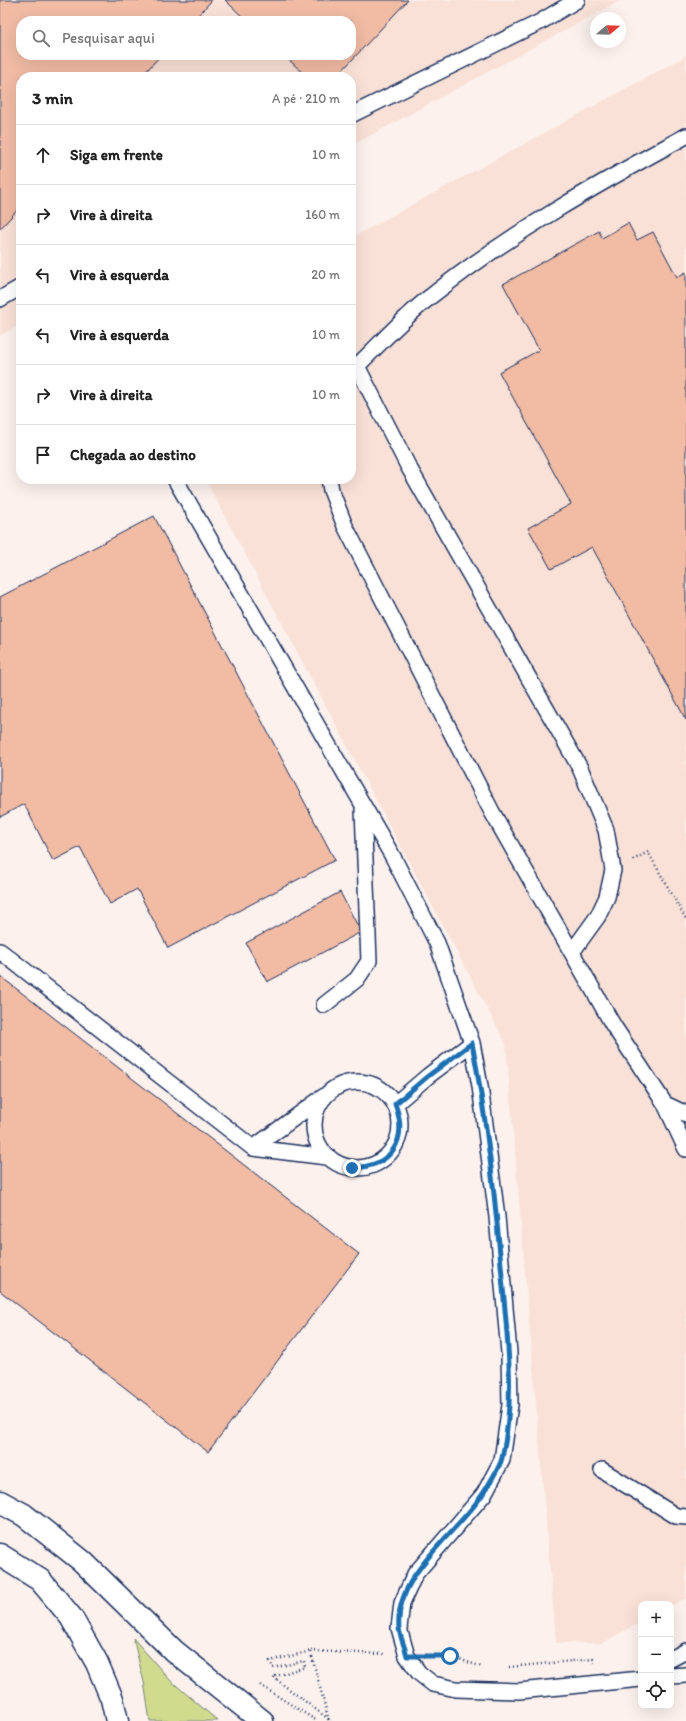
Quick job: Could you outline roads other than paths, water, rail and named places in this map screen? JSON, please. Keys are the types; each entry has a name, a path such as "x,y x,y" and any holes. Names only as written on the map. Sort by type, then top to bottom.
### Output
{"main road":[{"path":"0,1502 24,1515 82,1561 174,1651 262,1721"},
{"path":"0,1556 40,1580 71,1617 97,1663 112,1699 117,1721"}],"lane":[{"path":"356,113 540,22 577,0"},
{"path":"356,367 429,297 518,233 632,165 686,136"},
{"path":"0,299 16,290"},
{"path":"356,373 580,768 606,830 613,870 608,897 598,916 572,952"},
{"path":"178,484 393,857 437,943 472,1043 480,1086 496,1217 509,1353 510,1405 502,1460 484,1494 415,1574 402,1602 399,1628 407,1656 419,1673 433,1684 456,1689 519,1691 638,1679"},
{"path":"330,484 345,526 492,812 613,1025 665,1104 686,1149"},
{"path":"324,1004 357,978 369,960 363,806"},
{"path":"0,951 253,1148 327,1157 339,1164 352,1168 365,1168 378,1164 389,1155 396,1144 400,1130 400,1117 395,1104 381,1089 363,1082 350,1082 338,1086 253,1148"},
{"path":"395,1104 428,1076 472,1043"},
{"path":"327,1094 319,1105 315,1118 315,1132 319,1145 327,1157"},
{"path":"665,1104 686,1114"},
{"path":"602,1470 676,1516 686,1517"},
{"path":"674,1657 686,1650"},
{"path":"674,1676 686,1675"}]}
